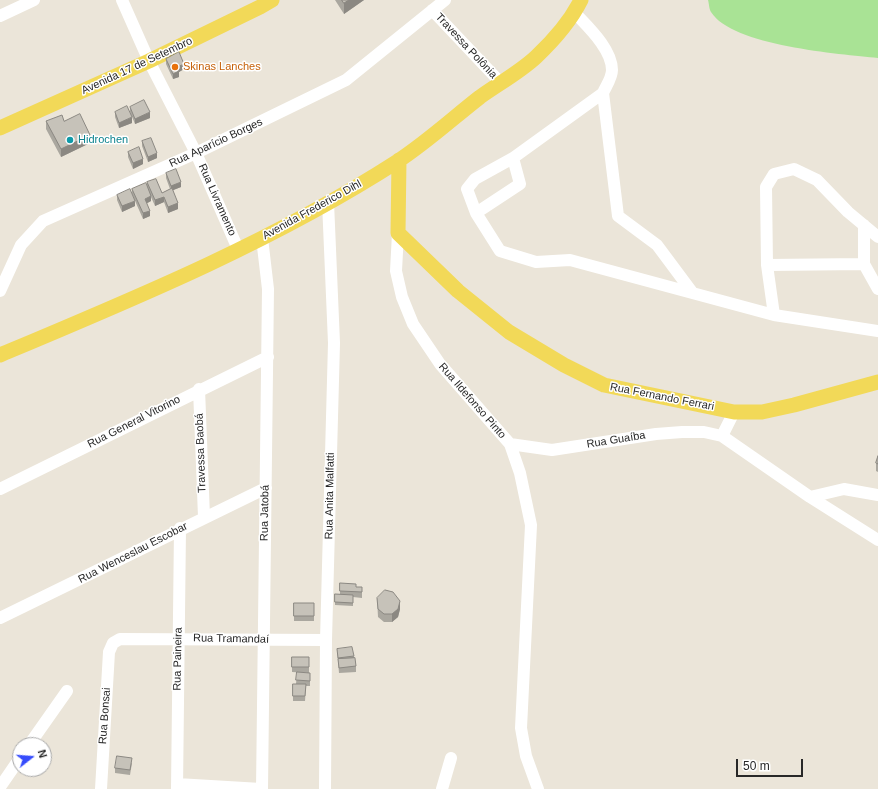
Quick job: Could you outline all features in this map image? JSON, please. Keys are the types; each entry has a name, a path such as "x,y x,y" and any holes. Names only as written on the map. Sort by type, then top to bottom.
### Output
{"main road":[{"name":"Avenida 17 de Setembro","path":"0,128 149,61 272,0"},
{"name":"Avenida Frederico Dihl","path":"0,356 110,309 262,238 400,160 500,82 536,57 574,13 582,0"},
{"name":"Rua Ildefonso Pinto","path":"398,233 400,160"},
{"name":"Rua Fernando Ferrari","path":"398,233 458,291 509,332 564,366 604,385 734,412 762,412 794,405 878,382"}],"street":[{"path":"0,16 34,0"},
{"name":"Rua Livramento","path":"122,0 149,61 196,153 238,249"},
{"name":"Rua Aparício Borges","path":"0,291 20,245 43,221 196,153 346,80 445,0"},
{"name":"Travessa Polônia","path":"432,10 500,82"},
{"path":"574,13 600,39 612,69 610,80 603,93 513,158 475,179 467,189 476,213 500,251 536,262 570,260 774,315 878,331"},
{"path":"603,93 618,216 657,245 692,292"},
{"path":"476,213 520,184 513,158"},
{"path":"774,315 767,265 766,187 774,174 794,169 817,180 848,212 878,236"},
{"name":"Rua Anita Malfatti","path":"325,789 326,640 334,343 328,202"},
{"path":"864,225 864,264 878,289"},
{"name":"Rua Ildefonso Pinto","path":"398,233 396,271 402,297 413,324 440,364 510,444 520,473 531,525 521,728 526,756 538,789"},
{"name":"Rua Jatobá","path":"261,789 268,357 268,288 262,238"},
{"path":"767,265 864,264"},
{"name":"Rua General Vitorino","path":"0,489 199,389 268,357"},
{"name":"Travessa Baobá","path":"199,389 204,517"},
{"path":"722,436 734,412"},
{"name":"Rua Guaíba","path":"510,444 552,450 669,433 704,432 722,436 810,497 878,540"},
{"name":"Rua Wenceslau Escobar","path":"0,618 107,567 180,528 266,488"},
{"path":"810,497 844,489 878,495"},
{"name":"Rua Paineira","path":"177,786 180,528"},
{"name":"Rua Tramandaí","path":"113,643 120,639 179,638 326,640"},
{"name":"Rua Bonsai","path":"100,786 109,652 113,643"},
{"path":"35,737 67,690"},
{"path":"442,789 452,758"},
{"path":"0,787 12,770"},
{"path":"177,786 261,789"}],"green space":[{"path":"708,0 878,0 878,58 814,51 763,40 741,33 723,24 711,12"}],"building":[{"path":"342,0 349,0 344,3"},
{"path":"179,52 184,64 177,67 179,71 173,74 166,59"},
{"path":"144,100 150,112 135,119 130,107"},
{"path":"127,106 132,117 119,123 115,112"},
{"name":"Hidrochen","path":"80,114 90,135 61,149 46,121 62,115 64,121"},
{"path":"151,138 157,153 148,157 142,141"},
{"path":"139,147 143,159 133,163 128,152"},
{"path":"176,169 181,182 171,186 166,173"},
{"path":"156,179 162,193 172,188 178,203 168,207 164,197 155,200 147,182"},
{"path":"146,183 151,196 145,199 150,211 143,213 132,189"},
{"path":"130,189 135,201 122,206 117,195"},
{"path":"340,583 356,584 356,587 362,587 362,592 340,591"},
{"path":"385,590 393,592 400,601 398,609 392,614 384,614 378,609 377,598"},
{"path":"335,594 353,595 353,603 335,602"},
{"path":"294,603 314,603 314,616 294,616"},
{"path":"352,647 354,656 338,658 337,649"},
{"path":"292,657 309,657 309,667 292,667"},
{"path":"355,658 356,666 339,668 338,659"},
{"path":"297,672 310,673 310,681 296,680"},
{"path":"293,684 306,684 305,696 293,696"},
{"path":"117,756 132,758 130,770 115,768"}],"place":[{"name":"Skinas Lanches","path":"175,67"},
{"name":"Hidrochen","path":"70,140"}]}
